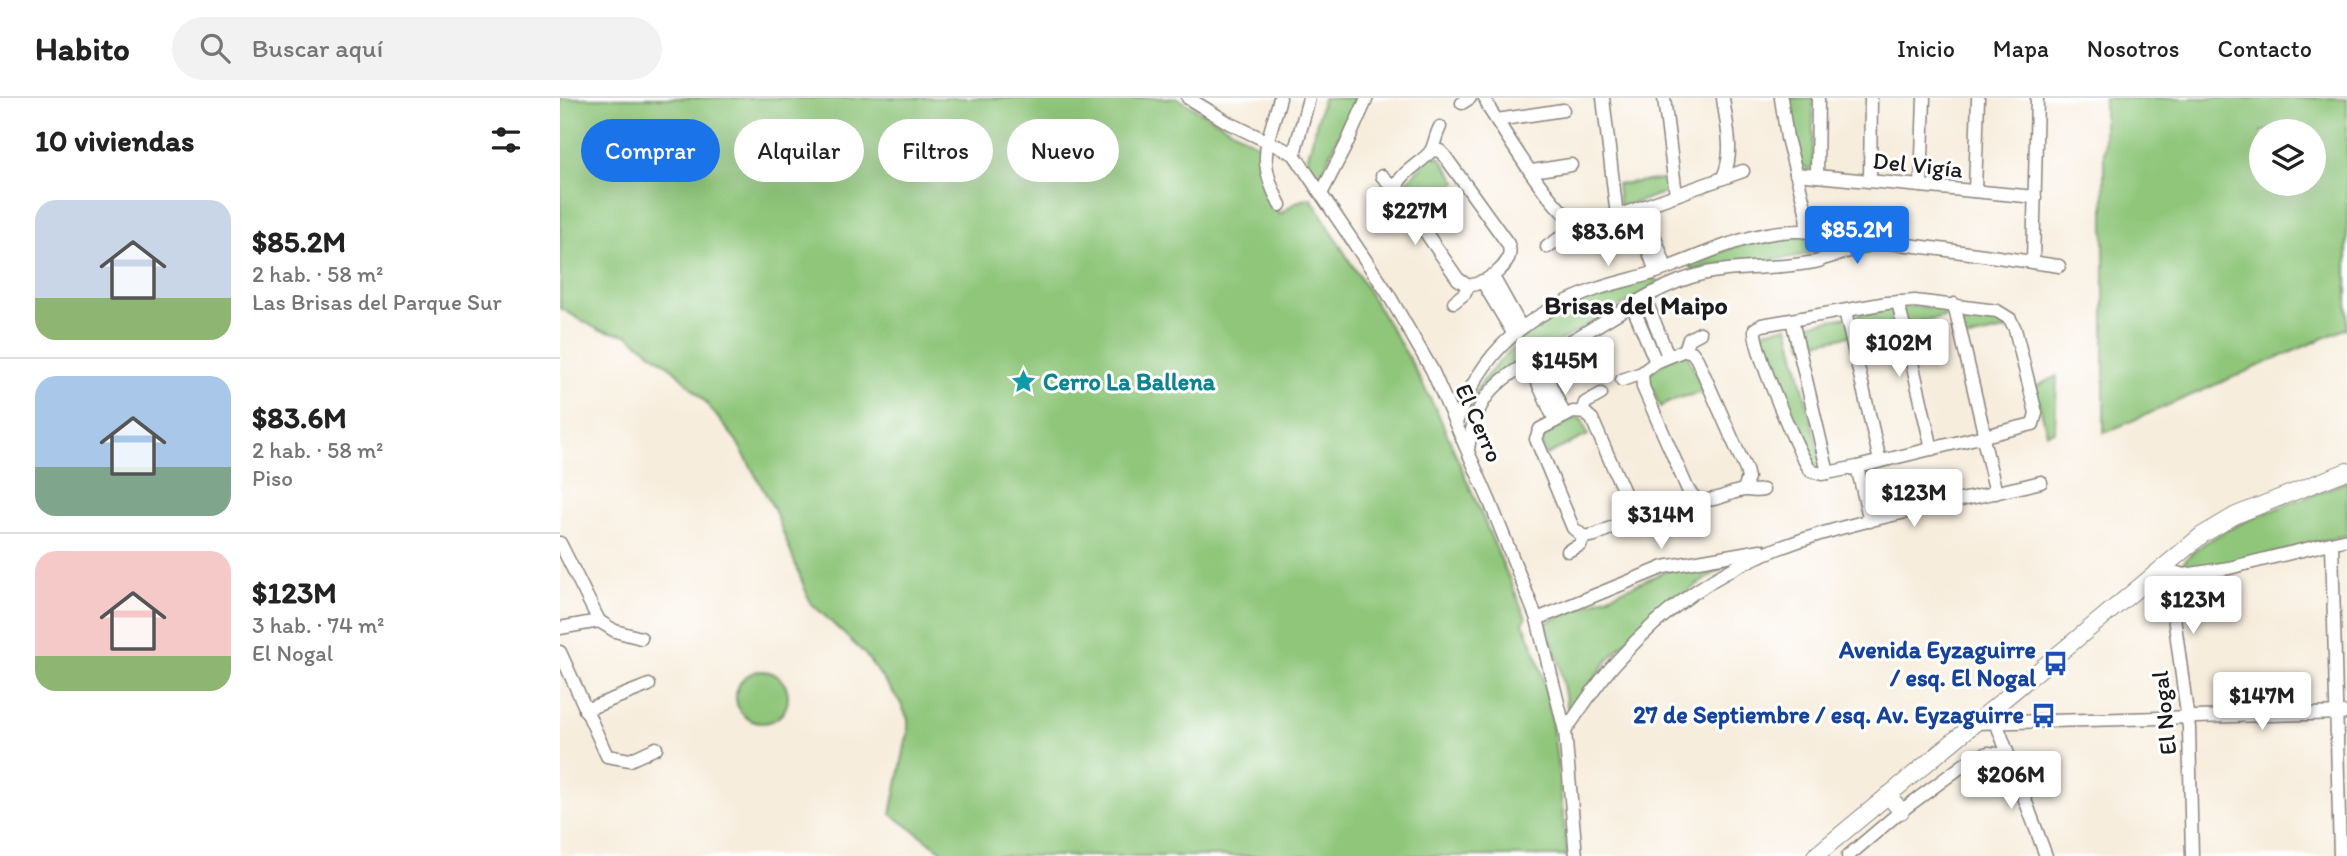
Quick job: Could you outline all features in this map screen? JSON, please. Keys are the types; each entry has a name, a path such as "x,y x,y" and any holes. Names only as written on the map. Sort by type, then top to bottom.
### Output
{"main road":[{"path":"1815,856 2202,535 2225,520 2347,471"},
{"path":"1888,795 1901,811"}],"street":[{"path":"1188,98 1268,143 1294,154 1309,98"},
{"path":"1280,98 1265,160 1267,176 1280,205"},
{"path":"1321,194 1367,98"},
{"path":"1485,98 1497,120 1560,210 1577,223 1595,223 1743,171"},
{"path":"1603,98 1617,216"},
{"path":"1664,98 1676,195"},
{"path":"1723,98 1730,155 1729,166 1723,177"},
{"path":"1782,98 1787,138 1806,211 1807,230"},
{"path":"1817,176 1818,98"},
{"path":"1870,181 1871,98"},
{"path":"1921,186 1924,98"},
{"path":"1975,191 1978,98"},
{"path":"2033,262 2037,98"},
{"path":"1497,120 1563,110"},
{"path":"1440,127 1432,150 1400,178 1397,185 1399,194 1429,238 1458,279 1468,286"},
{"path":"1432,150 1440,151 1444,155 1508,244 1510,256 1507,263 1487,278 1468,286 1465,293 1454,302"},
{"name":"El Cerro","path":"1294,154 1402,317 1448,404 1537,619 1565,732 1576,856"},
{"path":"1532,171 1571,165"},
{"name":"Del Vigía","path":"1797,174 2035,197"},
{"path":"1382,176 1389,183 1397,185"},
{"path":"1639,209 1661,270"},
{"path":"1547,247 1577,223"},
{"path":"1456,423 1466,398 1483,370 1517,330 1556,305 1745,239 1781,231 1807,230 1825,237 1936,247 2059,266"},
{"path":"1825,237 1833,247 1830,255 1825,258"},
{"path":"1468,450 1473,426 1489,393 1502,380 1645,298 1687,278 1706,273 1805,264 1879,241"},
{"path":"1487,278 1517,330"},
{"path":"1645,298 1668,356"},
{"path":"1898,302 1932,449"},
{"path":"1898,302 1954,304 2004,313 2015,329 2036,413 2034,422 2031,426 1857,467 1814,473 1808,467 1776,394 1756,345 1754,331 1762,325 1898,302"},
{"path":"1954,304 1996,493"},
{"path":"1632,305 1656,362"},
{"path":"1845,311 1880,461"},
{"path":"1792,320 1828,473"},
{"path":"1685,349 1689,339 1700,333"},
{"path":"1622,380 1642,373 1656,362 1685,349 1692,352 1746,470 1748,478 1744,489"},
{"path":"1533,361 1560,418"},
{"path":"1642,373 1643,387 1688,490 1696,499 1712,500 1744,489 1755,492 1763,490"},
{"path":"1582,412 1585,403 1601,394"},
{"path":"1448,404 1466,398"},
{"path":"1568,551 1580,545 1585,537 1624,522 1630,515 1630,505 1592,419 1582,412 1573,412 1537,433 1538,447 1573,528 1585,537"},
{"path":"1857,467 1870,522"},
{"path":"1537,619 1664,567 1779,547 1870,522 2041,482"},
{"path":"1670,512 1688,507 1696,499"},
{"path":"2162,568 2189,575 2347,539"},
{"path":"560,543 599,621 615,631 641,638"},
{"path":"2332,543 2342,713 2340,856"},
{"path":"1565,732 1614,664 1664,615 1720,577 1779,547"},
{"name":"El Nogal","path":"2162,568 2170,587 2190,740 2192,856"},
{"path":"560,628 599,621"},
{"path":"560,652 607,756 630,760 656,748"},
{"path":"585,710 649,685"},
{"path":"1975,723 2342,713"},
{"path":"1996,722 2046,856"},
{"path":"1847,856 1901,811 1973,758 1988,753 2007,755"}],"green space":[{"path":"560,98 1177,98 1261,144 1259,158 1279,215 1296,202 1311,198 1409,358 1440,418 1526,618 1523,623 1543,677 1549,707 1568,856 949,856 891,814 908,732 908,719 900,702 864,653 810,602 774,509 736,440 702,398 674,370 628,335 599,330 560,308"},
{"path":"1323,98 1356,98 1318,181 1306,164"},
{"path":"1789,98 1813,98 1813,166 1809,169 1801,166"},
{"path":"2104,98 2347,98 2347,328 2104,433"},
{"path":"1431,156 1440,157 1457,182 1417,209 1403,186"},
{"path":"1667,179 1669,191 1620,208 1617,184"},
{"path":"1782,236 1815,238 1823,246 1804,255 1715,265 1693,271 1689,264 1750,241"},
{"path":"1649,278 1656,279 1659,284 1500,375 1474,405 1470,415 1463,411 1500,360 1522,338 1547,319 1583,301"},
{"path":"1904,306 1948,308 1950,316 1803,345 1799,326"},
{"path":"1958,313 2005,321 2009,329 1964,339"},
{"path":"1788,326 1822,464 1814,465 1760,340 1760,332"},
{"path":"1686,352 1704,392 1678,398 1660,407 1648,378 1649,373 1672,357"},
{"path":"2057,376 2055,431 2047,433 2035,387"},
{"path":"1578,418 1582,420 1588,435 1546,455 1542,444 1543,437"},
{"path":"2347,481 2347,535 2208,570 2179,569 2208,541 2230,529"},
{"path":"1750,552 1658,613 1624,643 1593,680 1569,717 1559,662 1545,623 1667,571"},
{"path":"762,671 772,673 780,679 786,687 786,707 780,715 772,721 762,723 752,721 744,715 738,707 736,697 738,687 744,679 752,673"}],"place":[{"name":"Cerro La Ballena","path":"1023,382"},
{"name":"Avenida Eyzaguirre / esq. El Nogal","path":"2056,664"},
{"name":"27 de Septiembre / esq. Av. Eyzaguirre","path":"2044,715"}],"district":[{"name":"Brisas del Maipo","path":"1636,305"}]}
